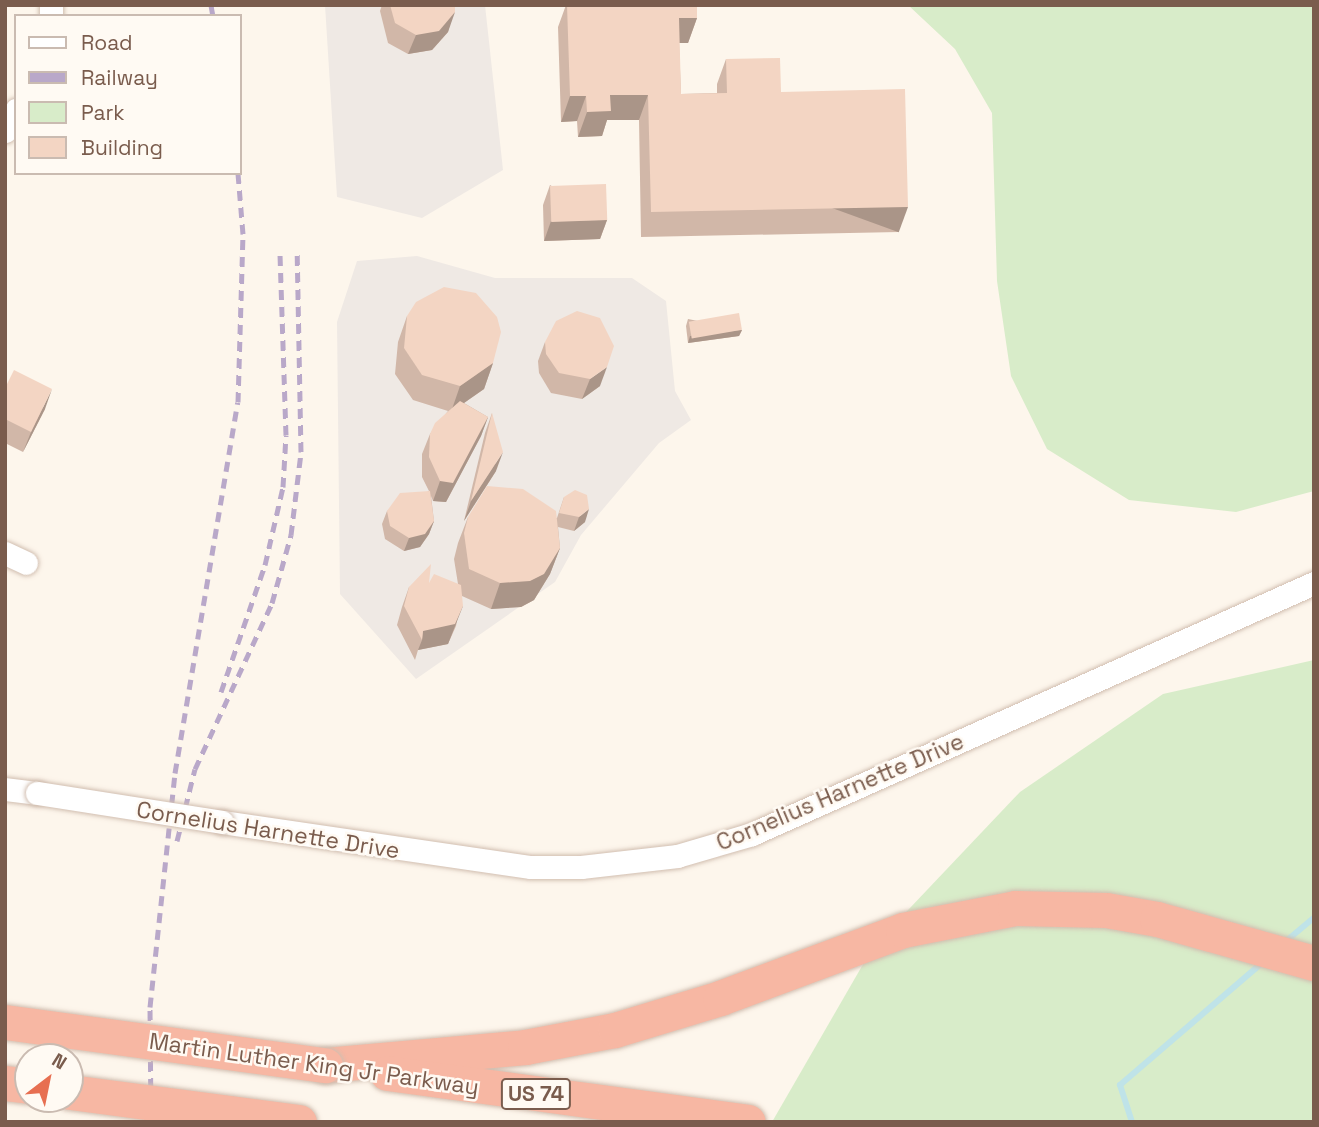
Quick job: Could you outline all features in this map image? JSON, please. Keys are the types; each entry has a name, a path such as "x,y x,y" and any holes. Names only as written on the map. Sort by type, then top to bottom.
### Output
{"highway":[{"path":"325,1065 525,1046 615,1030 720,998 903,930 1015,908 1094,909 1157,919 1314,962"},
{"name":"Martin Luther King Jr Parkway","path":"5,1022 748,1122"},
{"path":"84,1093 299,1122"}],"street":[{"path":"5,131 14,114"},
{"name":"Cornelius Harnette Drive","path":"5,789 531,867 581,867 677,856 752,834 1314,583"}],"shaded area":[{"path":"325,5 485,5 503,170 422,218 337,197"},
{"path":"417,256 495,278 632,278 666,301 675,391 691,420 659,443 581,535 555,582 416,679 340,594 337,322 357,261"}],"green space":[{"path":"908,5 1314,5 1314,491 1236,512 1129,500 1047,449 1011,376 997,281 992,113 955,49"},
{"path":"1314,660 1314,1122 772,1122 873,947 1020,792 1163,694"}],"building":[{"path":"390,5 455,5 455,12 439,31 416,35 395,23"},
{"path":"567,5 697,5 697,18 679,18 681,94 727,93 726,59 780,58 781,92 905,89 908,207 651,212 648,95 610,95 611,111 587,112 586,96 570,96"},
{"path":"606,184 607,220 551,222 550,186"},
{"path":"444,287 476,293 497,317 501,332 493,363 460,386 422,375 404,348 407,316 416,302"},
{"path":"577,311 600,318 614,346 607,367 590,379 559,373 546,354 545,342 556,321"},
{"path":"739,313 742,330 692,339 689,322"},
{"path":"14,370 52,389 31,432 5,419 5,388"},
{"path":"460,401 488,417 453,483 440,481 429,457 430,434 435,423"},
{"path":"492,413 503,452 471,501"},
{"path":"487,486 523,489 556,511 560,548 544,574 530,581 500,583 469,569 464,533 468,517"},
{"path":"575,490 587,495 589,509 579,517 559,513 564,497"},
{"path":"430,491 434,521 425,534 409,538 390,526 387,511 400,493"},
{"path":"431,564 429,583 434,574 461,585 463,606 455,624 423,631 422,640 404,606 409,587"}],"waterway":[{"path":"1285,942 1314,918"},
{"path":"1132,1122 1120,1085 1264,961"}],"railway":[{"path":"211,5 213,14"},
{"path":"151,1122 150,1007 175,773 238,402 243,234 238,175"},
{"path":"221,692 265,565 283,487 286,435 280,251"},
{"path":"177,841 195,769 272,603 291,535 301,452 297,251"}]}
